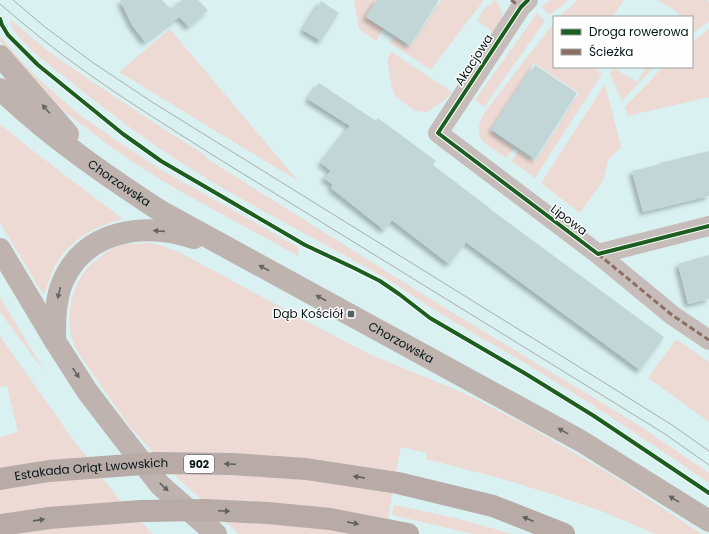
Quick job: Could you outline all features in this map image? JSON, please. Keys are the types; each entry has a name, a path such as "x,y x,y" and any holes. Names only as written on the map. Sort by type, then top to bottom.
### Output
{"main road":[{"path":"0,56 99,170"},
{"name":"Chorzowska","path":"0,90 50,133 99,170 162,212 581,441 709,521"},
{"path":"54,341 58,294 63,281 72,264 85,250 98,242 120,233 142,230 164,231 187,236 237,253"},
{"path":"0,249 54,341 87,391 122,438 160,485 216,534"},
{"name":"Estakada Orląt Lwowskich","path":"0,479 49,471 156,463 232,464 306,469 398,483 493,506 564,534"},
{"path":"0,525 50,518 141,511 205,510 268,513 330,519 399,532"}],"street":[{"name":"Akacjowa","path":"438,133 520,2"},
{"name":"Lipowa","path":"438,133 598,254 672,315 709,340"},
{"path":"598,254 709,226"}],"shaded area":[{"path":"354,0 377,0 366,17 384,28 376,41 359,29"},
{"path":"441,0 484,0 431,70 390,43 393,37 410,47"},
{"path":"494,0 496,0 499,4 502,16 494,33 477,20 488,4 490,6"},
{"path":"550,0 569,0 550,15 541,7"},
{"path":"578,0 624,0 614,16 560,16"},
{"path":"658,0 706,0 709,2 709,21 693,33 693,16 679,16 680,14"},
{"path":"537,13 545,21 484,107 475,100"},
{"path":"11,20 48,51 94,83 207,156 206,158 437,303 637,424 709,473 709,483 591,404 518,359 445,317 393,283 240,198 176,159 143,137 42,59 13,29 10,23"},
{"path":"551,26 553,28 553,68 594,68 602,74 535,178 511,161 518,151 535,162 579,93 534,63 490,130 514,148 506,158 483,141 479,134 479,126 485,112"},
{"path":"170,29 298,181 119,72"},
{"path":"709,29 709,97 628,116 625,107 662,68 693,68 693,41"},
{"path":"0,36 23,63 44,84 79,114 160,169 299,248 298,256 176,189 111,147 50,101 7,51 0,40"},
{"path":"392,52 452,92 445,100 427,112 415,111 396,97 392,88 387,60"},
{"path":"614,68 637,82 645,68 653,68 622,101 610,74"},
{"path":"605,84 621,147 608,160 603,181 580,213 541,183"},
{"path":"0,124 122,218 83,236 67,249 55,266 44,294 0,223"},
{"path":"149,243 160,245 179,252 371,355 472,397 528,426 612,475 702,534 655,534 604,512 503,479 426,459 427,453 401,447 385,534 239,534 171,472 130,427 79,354 72,340 70,331 71,302 77,283 88,267 116,247 128,244"},
{"path":"0,297 46,374 0,312"},
{"path":"0,336 67,431 117,497 153,534 0,534 0,437 18,432 7,386 0,387"},
{"path":"676,339 709,362 709,422 648,378"},
{"path":"394,505 453,518 512,534 473,534 392,515"}],"building":[{"path":"120,0 162,0 179,17 145,42 132,25"},
{"path":"182,0 198,0 208,10 189,27 171,9"},
{"path":"377,0 439,0 410,45 366,17"},
{"path":"321,1 339,13 321,41 303,30"},
{"path":"535,65 577,93 535,159 492,130"},
{"path":"319,83 376,121 378,118 436,161 433,165 490,209 664,337 640,370 466,242 449,264 392,220 384,230 331,188 333,185 324,178 331,171 321,163 350,126 308,99"},
{"path":"709,151 709,196 643,212 632,171"},
{"path":"709,255 709,299 688,304 678,264"}],"tram line":[{"path":"13,0 45,27 92,62 152,102 672,425 709,451"},
{"path":"0,4 64,56 132,104 665,434 709,465"}],"marked path":[{"path":"511,0 521,7"},
{"path":"598,254 672,315 709,340"}],"cycle path":[{"path":"528,0 521,7 438,133 598,254 709,226"},
{"path":"0,19 8,35 38,65 123,134 161,161 305,245 380,281 430,318 594,416 709,493"}],"place":[{"name":"Dąb Kościół","path":"351,314"}]}
